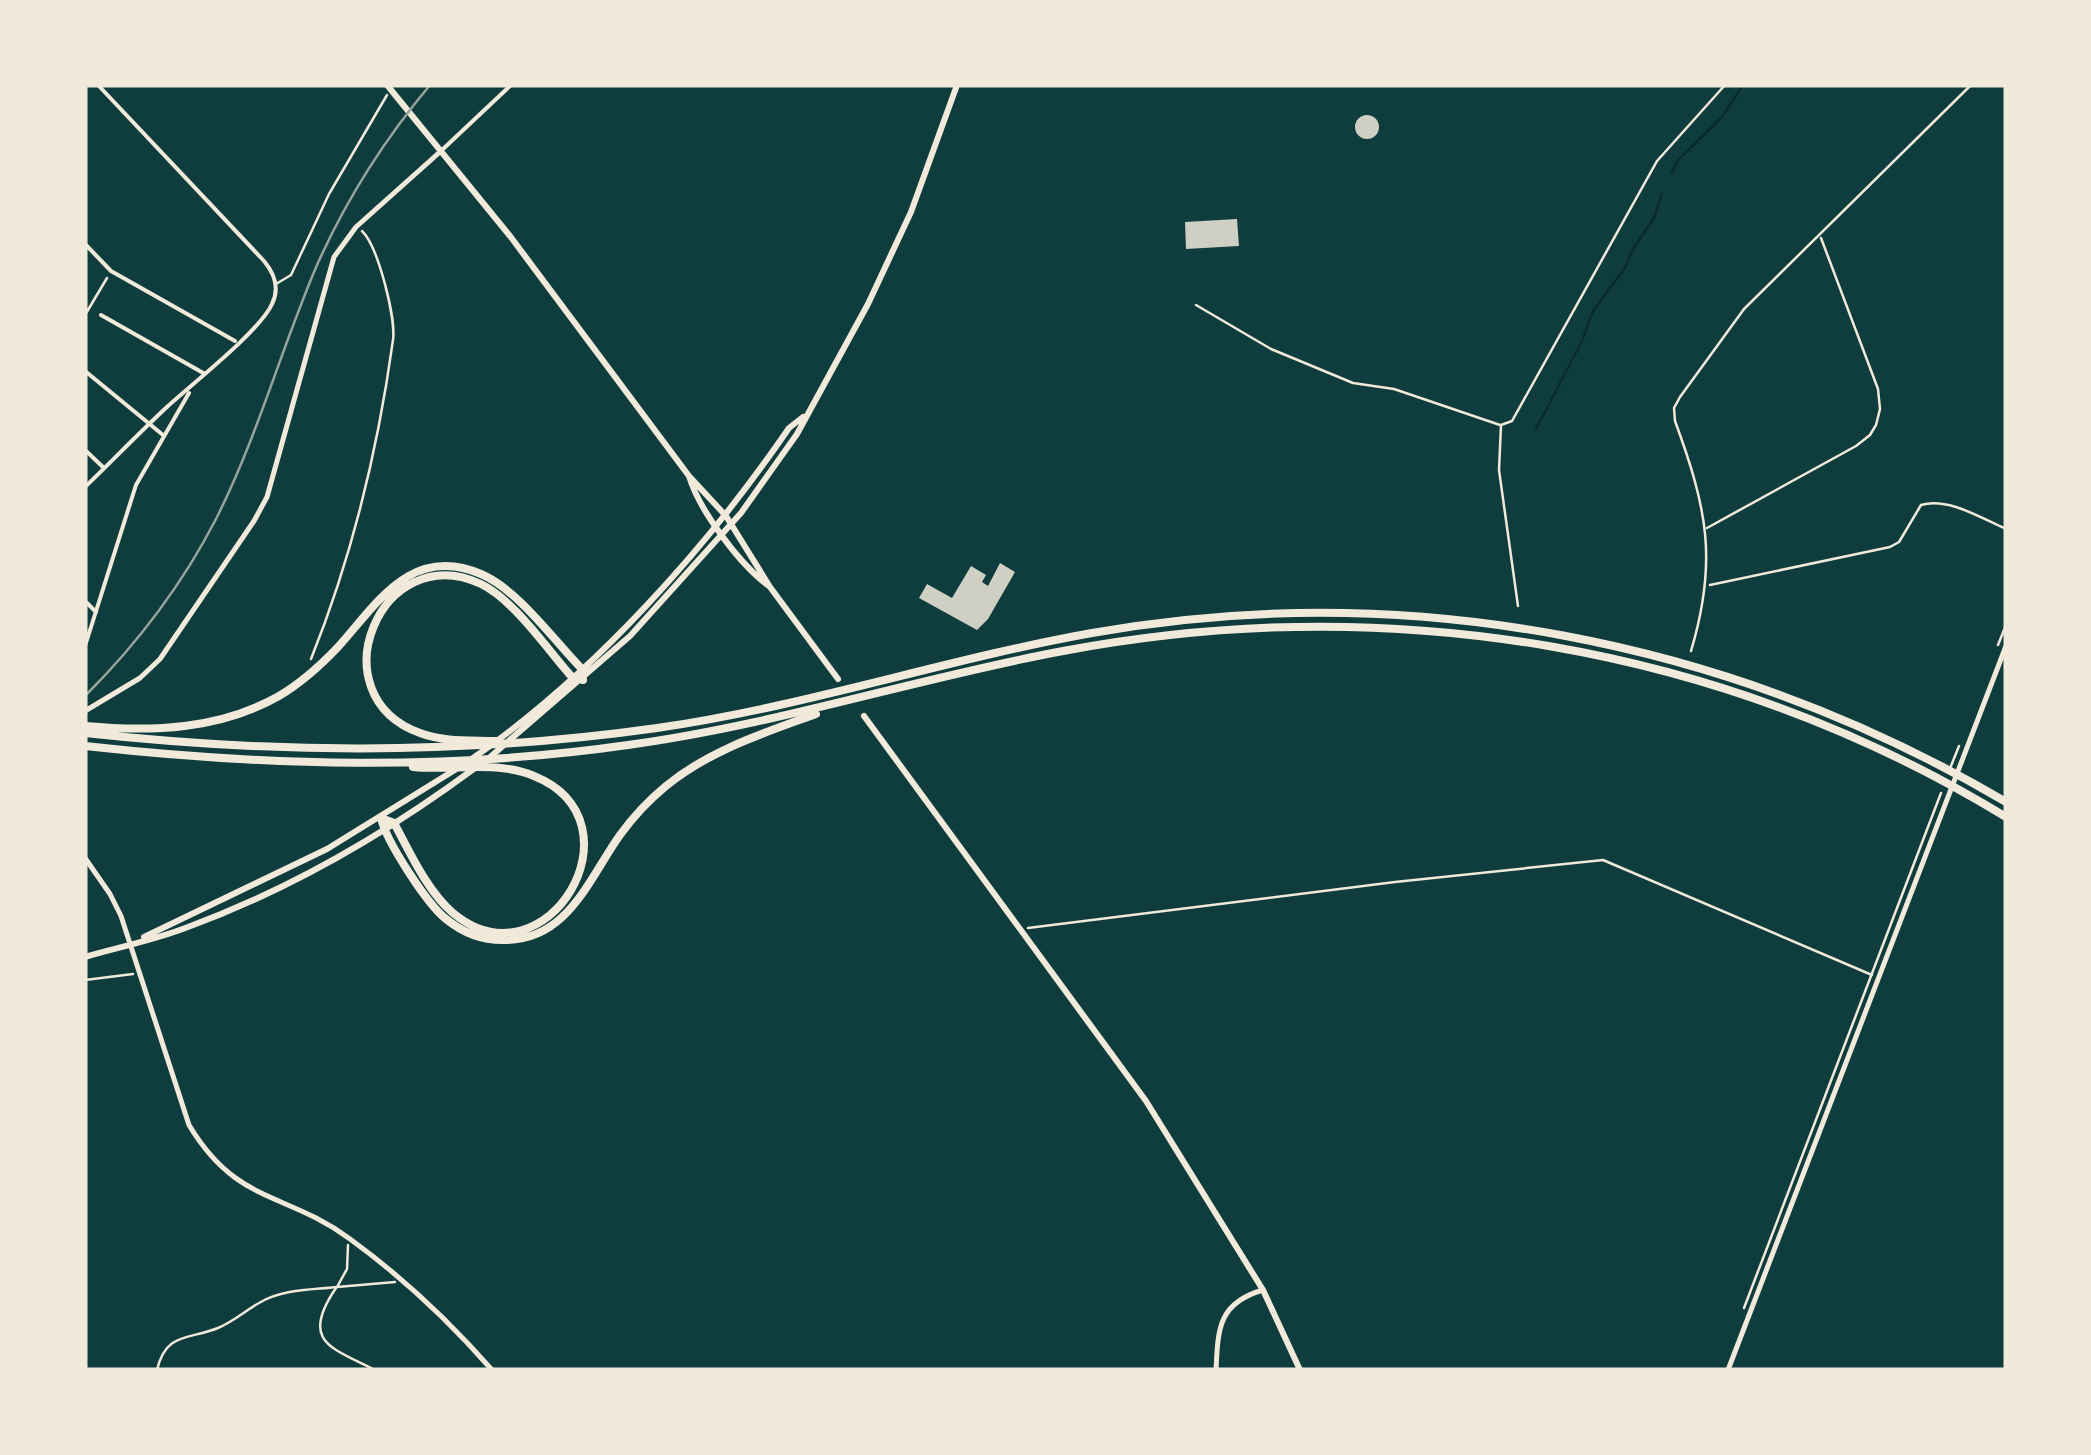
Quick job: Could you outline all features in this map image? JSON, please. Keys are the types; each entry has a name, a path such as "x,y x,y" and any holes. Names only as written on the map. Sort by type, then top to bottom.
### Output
{"highway":[{"path":"85,729 178,727 216,721 256,707 296,684 323,662 388,588 429,569 468,570 499,584 581,668 583,680 572,677 511,609 485,587 467,579 439,576 406,588 381,609 369,633 366,663 373,691 388,713 411,730 433,737 530,743"},
{"path":"85,729 284,749 462,748 530,743 663,727 759,710 1018,648 1122,628 1231,616 1352,613 1494,624 1659,656 1795,699 1944,774 1966,794 2006,817"},
{"path":"85,746 259,761 382,764 511,758 668,739 844,704 1056,652 1144,637 1284,626 1403,627 1524,640 1664,670 1825,724 1975,784 2006,802"},
{"path":"381,818 384,830 431,904 452,924 489,939 525,938 547,929 567,914 631,820 682,774 732,746 844,704"},
{"path":"381,818 394,823 435,892 461,919 499,931 540,922 560,908 576,884 584,857 582,832 573,809 554,788 531,775 497,768 433,769 382,764"}],"main road":[{"path":"387,85 554,293 689,476 726,516 770,586 838,679"},
{"path":"85,957 187,928 246,904 314,871 384,830 496,753 630,636 731,524 797,434 868,304 912,212 957,85"},
{"path":"136,941 327,850 480,754 581,668 726,516 789,428 804,416"},
{"path":"689,476 693,490 716,526 770,586"},
{"path":"864,716 1146,1101 1263,1290 1300,1370"}],"street":[{"path":"85,486 192,389 237,342 270,307 276,284 268,264 98,85"},
{"path":"85,711 140,678 160,659 267,497 334,257 356,227 512,85"},
{"path":"85,244 111,270 237,342"},
{"path":"101,315 206,374"},
{"path":"85,371 163,435"},
{"path":"85,646 132,498 163,435 192,389"},
{"path":"85,450 104,468"},
{"path":"85,601 96,612"},
{"path":"1728,1370 1875,976 2006,646"},
{"path":"85,858 114,900 189,1125 205,1152 257,1194 313,1217 348,1238 401,1282 492,1370"},
{"path":"1216,1370 1219,1328 1227,1310 1263,1290"}],"lane":[{"path":"276,284 291,275 344,166 387,95"}],"path":[{"path":"1196,305 1271,349 1353,383 1394,389 1501,425 1512,421 1657,162 1724,85"},
{"path":"1691,651 1707,585 1706,528 1674,408 1744,309 1971,85"},
{"path":"310,658 337,594 352,542 394,336 374,248 356,227"},
{"path":"1706,528 1856,446 1876,424 1880,408 1878,389 1820,236"},
{"path":"85,315 111,270"},
{"path":"1501,425 1499,470 1518,606"},
{"path":"1707,585 1890,547 1900,542 1921,505 1931,502 1946,504 2006,528"},
{"path":"1944,774 1960,744"},
{"path":"1749,1294 1875,976 1942,792"},
{"path":"1022,932 1029,927 1178,908 1603,860 1875,976"},
{"path":"85,980 138,973"},
{"path":"348,1238 346,1269 321,1310 321,1334 332,1349 375,1370"},
{"path":"158,1370 165,1348 180,1338 215,1330 262,1301 283,1293 401,1282"}],"building":[{"path":"1367,115 1379,127 1367,139 1355,127"},
{"path":"1237,219 1239,246 1186,249 1185,222"},
{"path":"1000,563 1015,572 988,619 977,630 919,598 927,584 952,598 971,566 986,575 982,582 988,586"}],"waterway":[{"path":"1672,173 1677,161 1722,117 1743,85"},
{"path":"1536,429 1582,341 1593,311 1625,268 1654,218 1662,194"}],"railway":[{"path":"85,696 157,613 203,543 244,457 328,241 367,171 430,85"}]}
